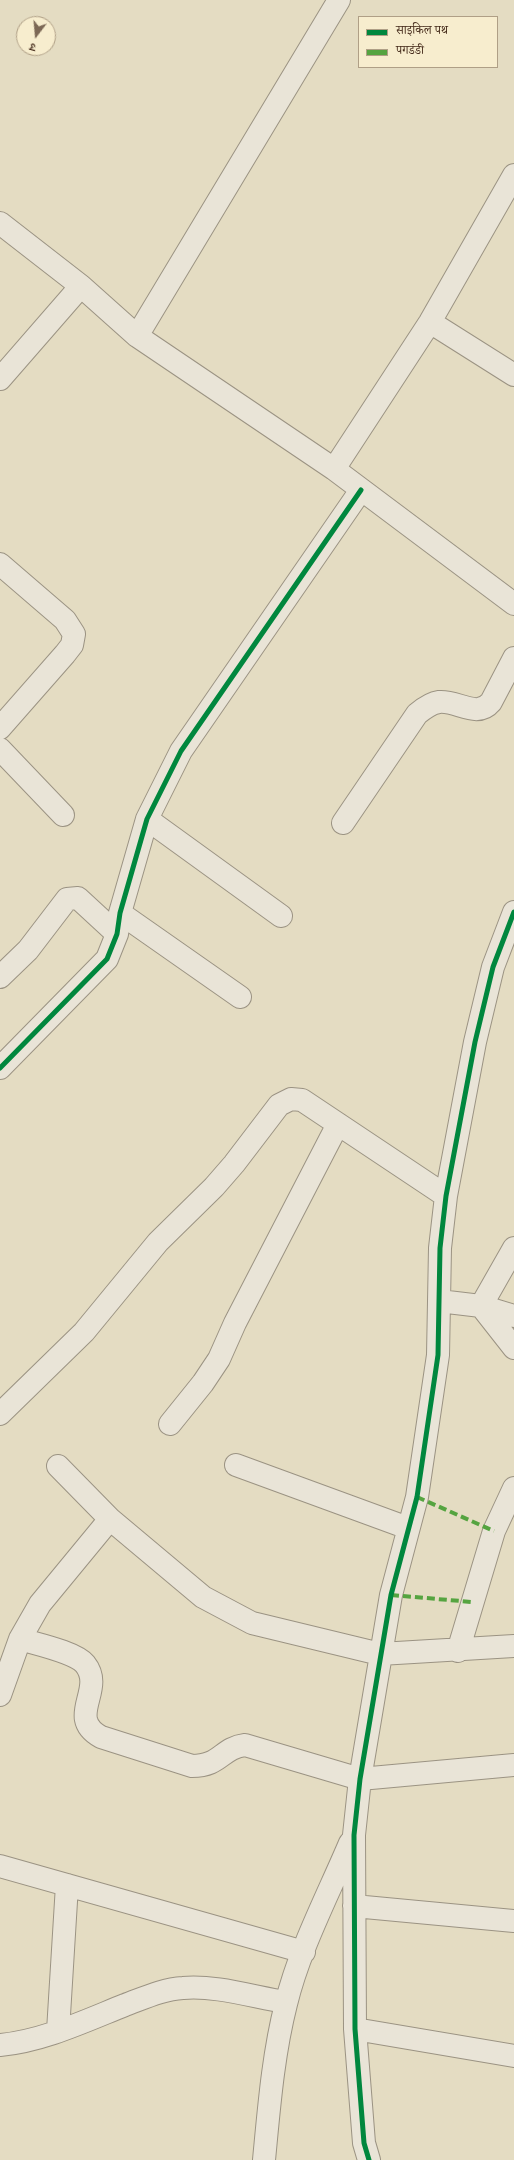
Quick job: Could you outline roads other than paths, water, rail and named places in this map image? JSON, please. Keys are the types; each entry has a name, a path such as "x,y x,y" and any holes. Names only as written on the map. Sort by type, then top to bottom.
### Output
{"street":[{"path":"137,336 339,0"},
{"path":"334,469 430,322 514,176"},
{"path":"0,223 81,286 137,336 334,469 514,604"},
{"path":"0,379 81,286"},
{"path":"430,322 514,375"},
{"path":"0,1068 107,959 119,923 147,819 181,751 361,490"},
{"path":"0,564 65,620 74,634 72,645 65,654 0,728"},
{"path":"343,823 417,714 429,706 439,702 478,710 486,708 514,658"},
{"path":"0,749 63,815"},
{"path":"147,819 281,916"},
{"path":"0,977 28,950 67,899 78,898 240,997"},
{"path":"369,2160 364,2143 355,2029 354,1835 360,1779 391,1595 417,1497 438,1355 440,1248 446,1196 477,1035 493,967 514,912"},
{"path":"0,1414 84,1332 158,1242 214,1187 279,1105 291,1099 302,1100 446,1196"},
{"path":"170,1424 203,1383 219,1358 235,1323 338,1124"},
{"path":"481,1306 514,1248"},
{"path":"439,1301 481,1306 514,1316"},
{"path":"481,1306 514,1348"},
{"path":"236,1465 408,1528"},
{"path":"58,1466 110,1519 203,1597 252,1623 380,1654 458,1651 514,1646"},
{"path":"458,1651 494,1531 514,1488"},
{"path":"0,1695 20,1639 40,1604 110,1519"},
{"path":"20,1639 71,1655 84,1663 93,1681 84,1715 86,1724 90,1731 100,1737 192,1766 205,1766 216,1762 228,1750 245,1745 360,1779 514,1765"},
{"path":"264,2160 275,2053 286,2002 304,1952 354,1835"},
{"path":"0,1866 304,1952"},
{"path":"58,2031 67,1885"},
{"path":"354,1906 514,1922"},
{"path":"0,2045 13,2044 58,2031 156,1993 184,1987 213,1989 286,2002"},
{"path":"355,2029 514,2056"}]}
